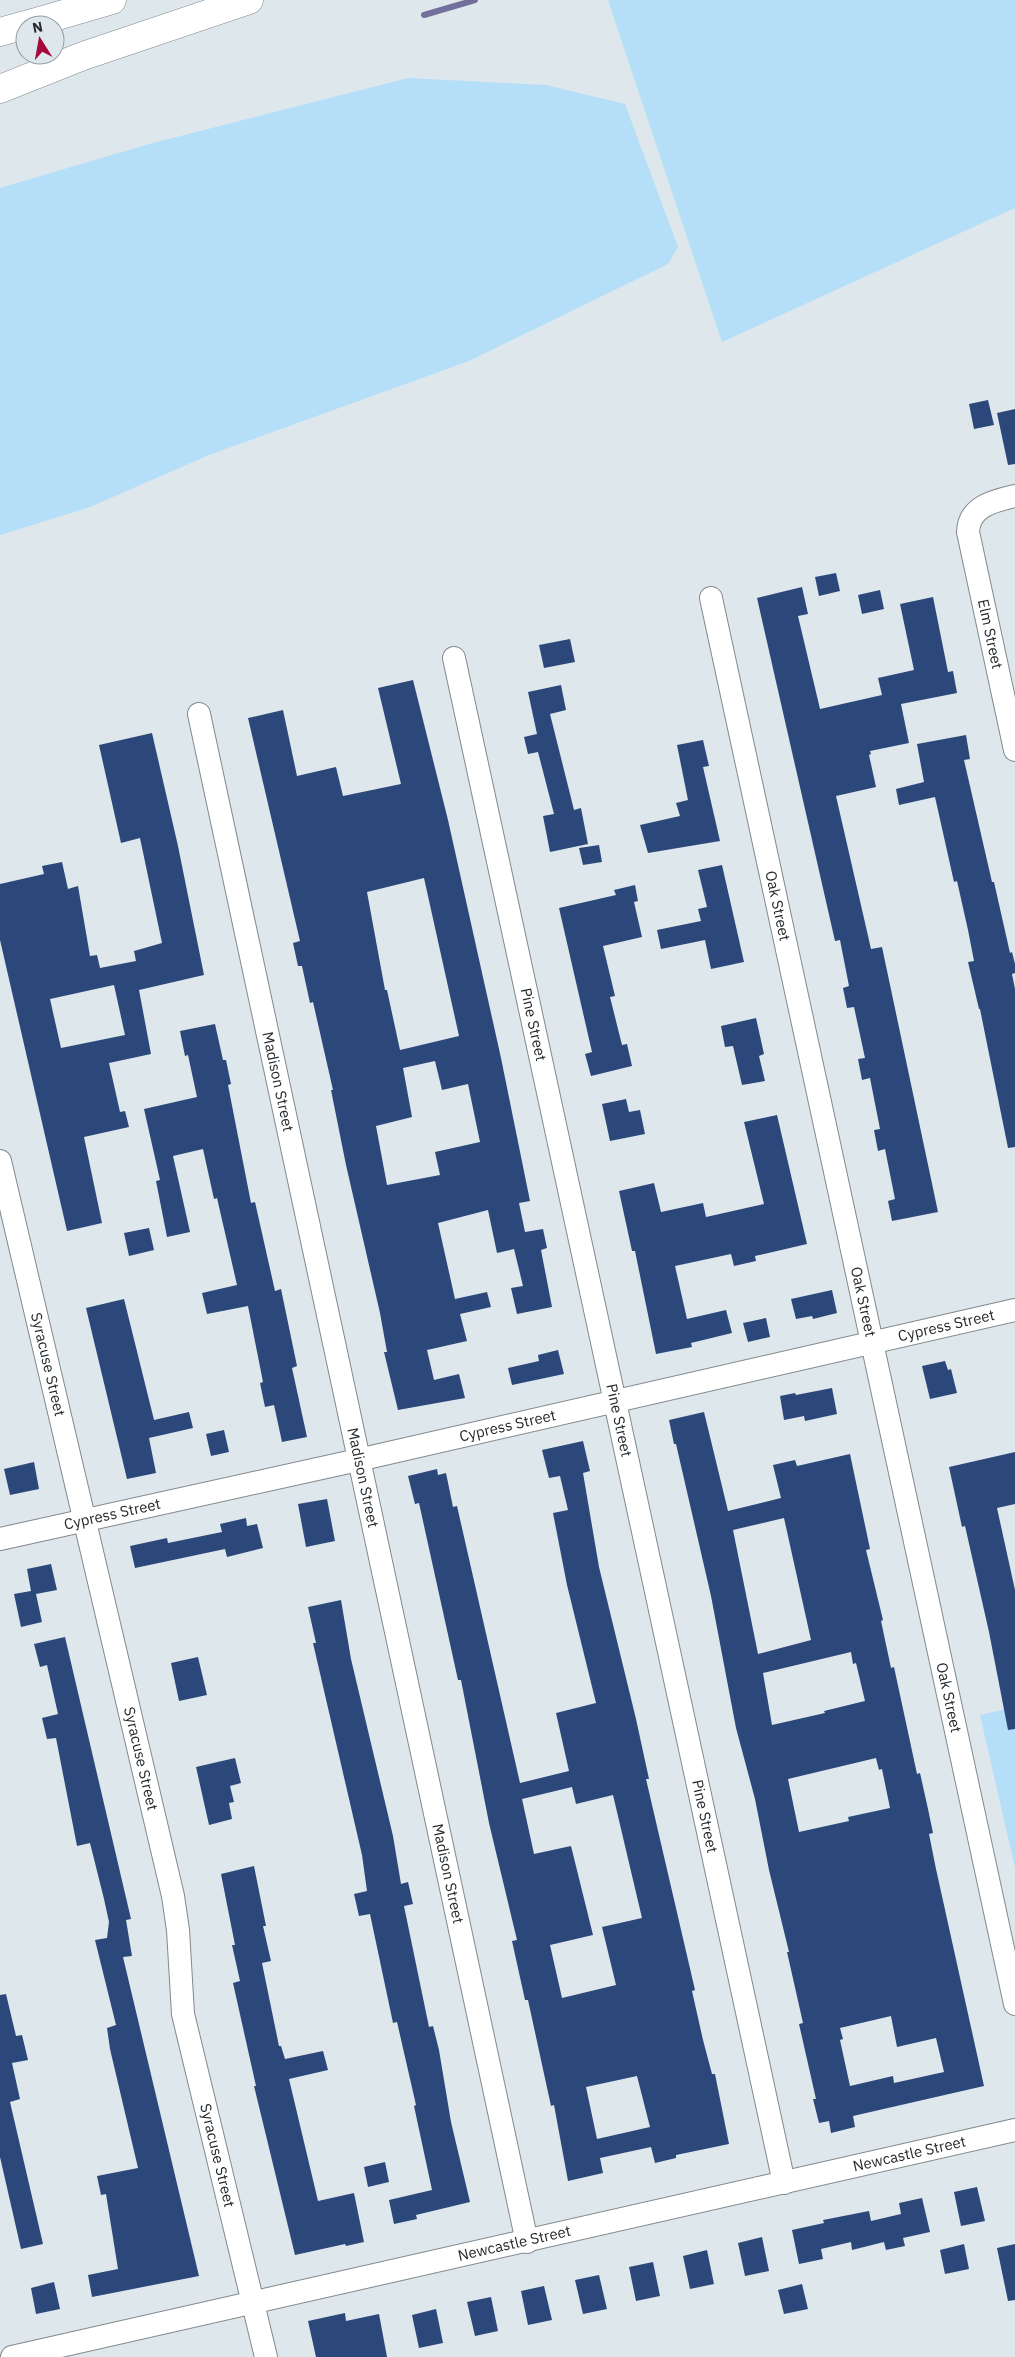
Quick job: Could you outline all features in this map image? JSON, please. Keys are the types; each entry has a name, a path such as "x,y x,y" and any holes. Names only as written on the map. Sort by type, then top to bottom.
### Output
{"highway":[{"path":"60,15 112,0"},
{"path":"0,89 83,56 249,0"},
{"path":"0,32 15,28"}],"street":[{"name":"Elm Street","path":"1015,496 984,505 969,523 969,541 1015,750"},
{"name":"Oak Street","path":"712,598 1015,2004"},
{"name":"Pine Street","path":"454,658 784,2183"},
{"name":"Madison Street","path":"199,714 527,2242"},
{"name":"Syracuse Street","path":"0,1161 86,1519 173,1896 178,1930 184,2014 255,2303 266,2357"},
{"name":"Cypress Street","path":"0,1539 358,1460 1015,1310"},
{"name":"Newcastle Street","path":"12,2357 527,2242 1015,2130"}],"shaded area":[{"path":"608,0 1015,0 1015,208 722,342"},
{"path":"408,78 546,85 625,104 678,247 668,264 469,361 209,455 90,507 0,535 0,188 149,144"},
{"path":"1015,1707 1015,1868 980,1715"}],"building":[{"path":"988,400 994,425 974,429 969,404"},
{"path":"1015,409 1015,464 1008,465 997,413"},
{"path":"836,573 840,591 819,596 815,577"},
{"path":"802,587 808,614 798,616 820,709 882,695 878,678 914,670 900,604 933,597 948,672 953,671 957,693 901,704 909,743 870,751 871,754 869,755 876,787 836,796 871,949 882,947 938,1212 892,1221 888,1201 895,1199 885,1149 878,1151 874,1130 880,1129 870,1078 862,1080 858,1059 865,1058 854,1007 847,1008 843,988 849,986 840,940 835,941 757,598"},
{"path":"880,590 884,609 862,614 858,595"},
{"path":"570,639 575,662 544,668 539,645"},
{"path":"413,680 448,820 501,1058 530,1201 519,1203 525,1232 543,1229 547,1248 541,1250 552,1307 517,1314 511,1288 523,1286 514,1249 497,1253 488,1210 438,1223 455,1299 487,1292 491,1307 460,1314 467,1341 427,1350 434,1380 459,1374 465,1398 398,1410 384,1352 387,1352 380,1313 346,1165 331,1090 333,1090 313,1002 310,1003 302,966 298,966 293,943 300,941 248,718 283,710 297,776 336,767 343,796 401,784 378,688","holes":["424,878 459,1036 400,1050 387,990 385,990 367,892","435,1061 442,1090 468,1084 480,1142 435,1152 440,1175 387,1185 376,1126 412,1117 403,1068"]},
{"path":"561,685 566,710 550,714 574,810 581,808 588,844 550,852 543,816 554,814 538,752 528,754 524,737 537,734 528,692"},
{"path":"152,733 178,846 204,975 139,990 151,1054 109,1063 120,1112 125,1111 129,1127 84,1137 102,1223 67,1231 0,940 0,884 44,874 42,866 62,862 68,889 78,886 90,956 97,955 100,968 136,961 134,951 162,943 140,838 121,843 99,745","holes":["114,985 125,1035 61,1048 50,999"]},
{"path":"966,735 970,759 964,760 992,882 994,882 1010,953 1012,952 1015,964 1015,973 1012,974 1015,989 1015,1147 1008,1148 980,1009 968,962 974,961 968,930 957,881 954,882 935,797 899,805 896,789 924,782 917,744"},
{"path":"703,740 709,766 703,767 720,841 648,853 640,825 680,816 676,803 688,800 677,745"},
{"path":"599,845 602,862 583,865 579,848"},
{"path":"722,865 744,962 711,969 705,940 661,949 657,930 701,921 698,909 707,907 698,870"},
{"path":"635,885 638,901 634,902 642,937 603,946 615,996 610,997 622,1045 627,1044 632,1066 591,1076 585,1054 592,1052 559,908 616,895 614,890"},
{"path":"756,1018 764,1054 759,1056 765,1081 742,1085 733,1046 725,1047 721,1026"},
{"path":"215,1024 223,1060 226,1060 231,1084 228,1085 251,1203 255,1202 275,1291 281,1289 297,1366 292,1368 307,1437 282,1442 274,1405 265,1407 260,1383 263,1382 248,1306 207,1314 202,1293 237,1285 217,1198 214,1199 203,1149 173,1156 190,1232 167,1237 156,1181 160,1180 144,1109 197,1097 188,1055 185,1056 180,1031"},
{"path":"626,1099 629,1112 640,1110 645,1134 610,1141 602,1104"},
{"path":"777,1115 807,1244 755,1256 756,1261 734,1266 731,1254 675,1266 687,1319 726,1310 732,1333 691,1343 692,1347 656,1354 635,1251 632,1251 619,1191 654,1183 661,1212 703,1203 706,1217 764,1204 744,1122"},
{"path":"149,1228 154,1250 129,1256 124,1233"},
{"path":"832,1290 837,1313 813,1319 812,1316 796,1319 791,1299"},
{"path":"124,1299 154,1420 189,1412 193,1428 149,1438 156,1473 127,1479 86,1308"},
{"path":"766,1318 770,1337 748,1342 743,1323"},
{"path":"558,1350 564,1374 512,1385 508,1368 539,1361 538,1355"},
{"path":"945,1361 948,1370 951,1369 957,1393 930,1399 922,1366"},
{"path":"832,1388 837,1414 805,1421 804,1416 784,1420 780,1396"},
{"path":"704,1412 728,1511 781,1498 773,1465 795,1460 797,1466 850,1454 870,1549 866,1550 883,1620 881,1621 891,1668 894,1667 917,1774 920,1773 928,1809 933,1833 929,1834 936,1869 984,2086 853,2116 855,2127 831,2133 829,2121 819,2123 813,2099 816,2099 799,2024 803,2023 787,1952 789,1952 769,1870 755,1799 736,1728 711,1596 669,1420","holes":["784,1518 811,1640 758,1654 733,1530","851,1652 853,1664 856,1663 865,1701 824,1711 825,1713 772,1725 763,1673","876,1758 879,1770 882,1769 890,1808 848,1817 849,1821 799,1832 788,1779","891,2016 897,2047 936,2038 944,2072 894,2083 893,2076 850,2086 840,2040 843,2039 840,2028"]},
{"path":"224,1430 229,1452 211,1456 206,1434"},
{"path":"583,1441 590,1471 583,1473 599,1567 636,1719 649,1779 646,1779 695,1990 692,1991 712,2074 715,2074 729,2144 676,2155 676,2158 655,2163 651,2147 600,2158 603,2173 568,2181 554,2105 551,2106 528,2000 525,2000 512,1941 517,1940 489,1823 461,1680 458,1680 419,1503 415,1504 408,1476 437,1469 438,1475 446,1473 453,1507 457,1506 520,1783 569,1771 556,1713 596,1703 567,1585 553,1513 568,1510 560,1476 549,1478 542,1450","holes":["572,1787 576,1804 613,1795 642,1918 602,1927 616,1985 562,1998 550,1945 593,1935 571,1846 534,1854 522,1799","637,2076 650,2127 597,2139 586,2087"]},
{"path":"1015,1452 1015,1504 997,1508 1015,1590 1015,1729 1008,1730 989,1632 965,1526 962,1527 949,1467"},
{"path":"34,1462 39,1489 10,1495 4,1469"},
{"path":"327,1499 335,1541 306,1547 298,1504"},
{"path":"246,1518 247,1526 257,1524 263,1548 227,1557 225,1549 135,1568 130,1546 167,1538 168,1543 222,1532 220,1524"},
{"path":"51,1564 57,1590 36,1594 42,1622 21,1627 14,1594 31,1591 27,1569"},
{"path":"341,1600 351,1659 393,1836 401,1884 408,1882 413,1904 404,1906 429,2027 433,2026 439,2050 451,2122 470,2202 416,2215 417,2219 394,2224 389,2200 432,2190 414,2106 416,2105 397,2022 393,2023 370,1914 359,1916 354,1894 367,1891 362,1855 313,1643 316,1643 308,1607"},
{"path":"65,1637 131,1919 126,1920 132,1956 123,1957 199,2276 92,2297 88,2275 118,2269 106,2194 101,2195 97,2176 138,2168 110,2049 107,2028 116,2025 95,1940 107,1938 109,1922 90,1843 77,1846 56,1738 47,1739 42,1718 58,1714 47,1665 40,1667 34,1644"},
{"path":"198,1657 207,1695 179,1701 171,1663"},
{"path":"235,1758 241,1783 230,1786 234,1802 229,1803 232,1819 209,1825 196,1767"},
{"path":"254,1866 266,1926 263,1926 271,1961 262,1963 279,2046 281,2046 285,2059 323,2051 328,2070 289,2079 318,2201 354,2193 364,2242 346,2246 345,2244 295,2255 254,2086 256,2086 233,1983 240,1981 232,1945 235,1945 221,1874"},
{"path":"6,1994 16,2036 22,2035 28,2060 12,2063 20,2099 10,2102 43,2244 21,2249 0,2157 0,1995"},
{"path":"385,2162 389,2182 368,2187 364,2167"},
{"path":"977,2187 985,2221 961,2226 954,2192"},
{"path":"922,2198 930,2232 903,2238 905,2246 886,2250 884,2242 852,2250 851,2242 821,2249 823,2259 799,2264 792,2230 824,2223 823,2220 869,2211 871,2221 901,2214 899,2203"},
{"path":"762,2237 769,2271 745,2276 738,2243"},
{"path":"964,2244 969,2269 945,2274 940,2250"},
{"path":"1015,2244 1015,2300 1008,2301 997,2248"},
{"path":"707,2250 714,2284 690,2289 683,2256"},
{"path":"653,2262 660,2296 636,2301 629,2267"},
{"path":"599,2275 607,2309 583,2314 575,2280"},
{"path":"54,2282 60,2309 36,2314 31,2288"},
{"path":"802,2284 808,2309 784,2314 778,2290"},
{"path":"544,2286 552,2320 528,2325 521,2291"},
{"path":"491,2297 498,2331 475,2336 467,2302"},
{"path":"436,2309 443,2343 419,2348 412,2315"},
{"path":"345,2313 346,2321 379,2314 387,2357 316,2357 308,2321"}],"waterway":[{"path":"424,15 475,0"}]}
